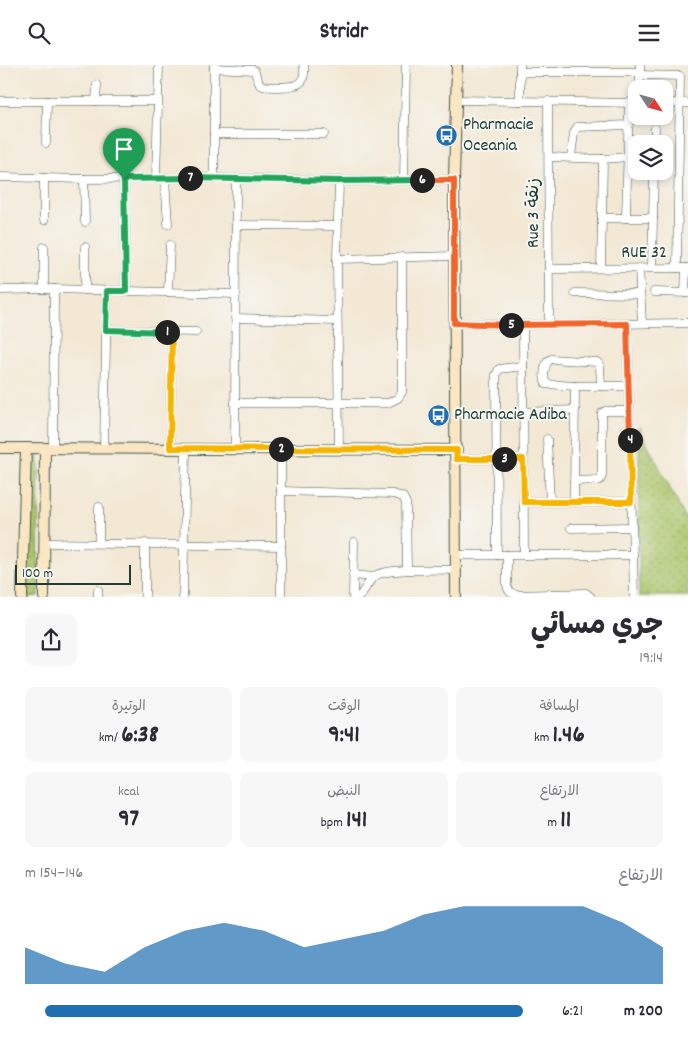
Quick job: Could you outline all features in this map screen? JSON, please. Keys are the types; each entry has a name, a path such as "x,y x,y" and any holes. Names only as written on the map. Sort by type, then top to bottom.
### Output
{"street":[{"path":"156,179 159,65"},
{"path":"214,178 214,66 251,69 256,72 260,85 276,87 298,85 302,82 304,65"},
{"path":"404,180 406,65"},
{"path":"456,597 457,455 454,323 454,180 457,65"},
{"path":"520,101 520,68 640,71 680,76 677,268"},
{"path":"96,101 97,85"},
{"path":"457,100 628,103"},
{"path":"0,101 158,101"},
{"path":"46,143 47,101"},
{"name":"Rue 3 زنقة","path":"548,101 549,325"},
{"path":"673,103 688,103"},
{"path":"571,157 574,133 577,127 629,125 629,135"},
{"path":"655,129 655,135"},
{"path":"214,134 324,134"},
{"path":"549,157 603,159 628,157 626,218"},
{"path":"601,268 603,159"},
{"path":"678,171 688,171"},
{"path":"0,177 84,179 214,178 339,181 454,180"},
{"path":"44,178 44,220"},
{"path":"84,179 85,222"},
{"path":"124,179 126,291"},
{"path":"166,179 168,224"},
{"path":"235,449 236,179"},
{"path":"652,267 654,180"},
{"path":"339,181 337,226 339,449"},
{"path":"602,217 653,218"},
{"path":"236,225 337,226"},
{"path":"168,292 170,245"},
{"path":"44,247 44,289"},
{"path":"85,247 85,290"},
{"path":"337,259 455,256"},
{"path":"235,403 388,403 398,398 402,392 402,257"},
{"path":"639,267 642,323"},
{"path":"654,292 687,293 687,268"},
{"name":"RUE 32","path":"549,269 687,268"},
{"path":"1,291 54,289 236,294"},
{"path":"44,597 54,289"},
{"path":"104,448 107,291"},
{"path":"575,293 640,293"},
{"path":"236,318 338,321"},
{"path":"454,323 523,325 688,323"},
{"path":"627,324 634,597"},
{"path":"523,325 524,555"},
{"path":"106,330 196,332"},
{"path":"170,448 172,332"},
{"path":"601,386 600,366 596,362 551,359 545,367 546,384 575,386 601,386 628,386"},
{"path":"497,555 497,372 502,367 523,366"},
{"path":"574,502 575,386"},
{"path":"523,412 575,410"},
{"path":"574,481 595,481 600,480 602,476 602,413 605,411 629,411"},
{"path":"547,439 550,502"},
{"path":"0,448 339,449 523,459"},
{"path":"22,597 26,448"},
{"path":"184,597 186,449"},
{"path":"281,449 281,597"},
{"path":"281,491 392,494 403,497 406,503 407,570"},
{"path":"524,502 631,502"},
{"path":"98,543 99,507"},
{"path":"571,528 632,527"},
{"path":"353,597 354,542"},
{"path":"45,543 281,545"},
{"path":"145,543 145,597"},
{"path":"456,555 633,555"},
{"path":"507,555 507,585 511,593 516,595 586,593 591,597"},
{"path":"359,597 374,577 385,572 407,570 456,571"},
{"path":"353,575 374,577"}],"green space":[{"path":"639,428 688,523 688,596 639,596"},
{"path":"29,451 39,451 38,596 27,597"}],"place":[{"name":"Pharmacie Oceania","path":"447,135"},
{"name":"Pharmacie Adiba","path":"438,415"}],"route":[{"path":"124,179 454,180 454,323 523,325 627,324 631,502 524,502 523,459 456,459 457,450 170,448 172,332 106,330 107,291 126,291 124,179"}]}
